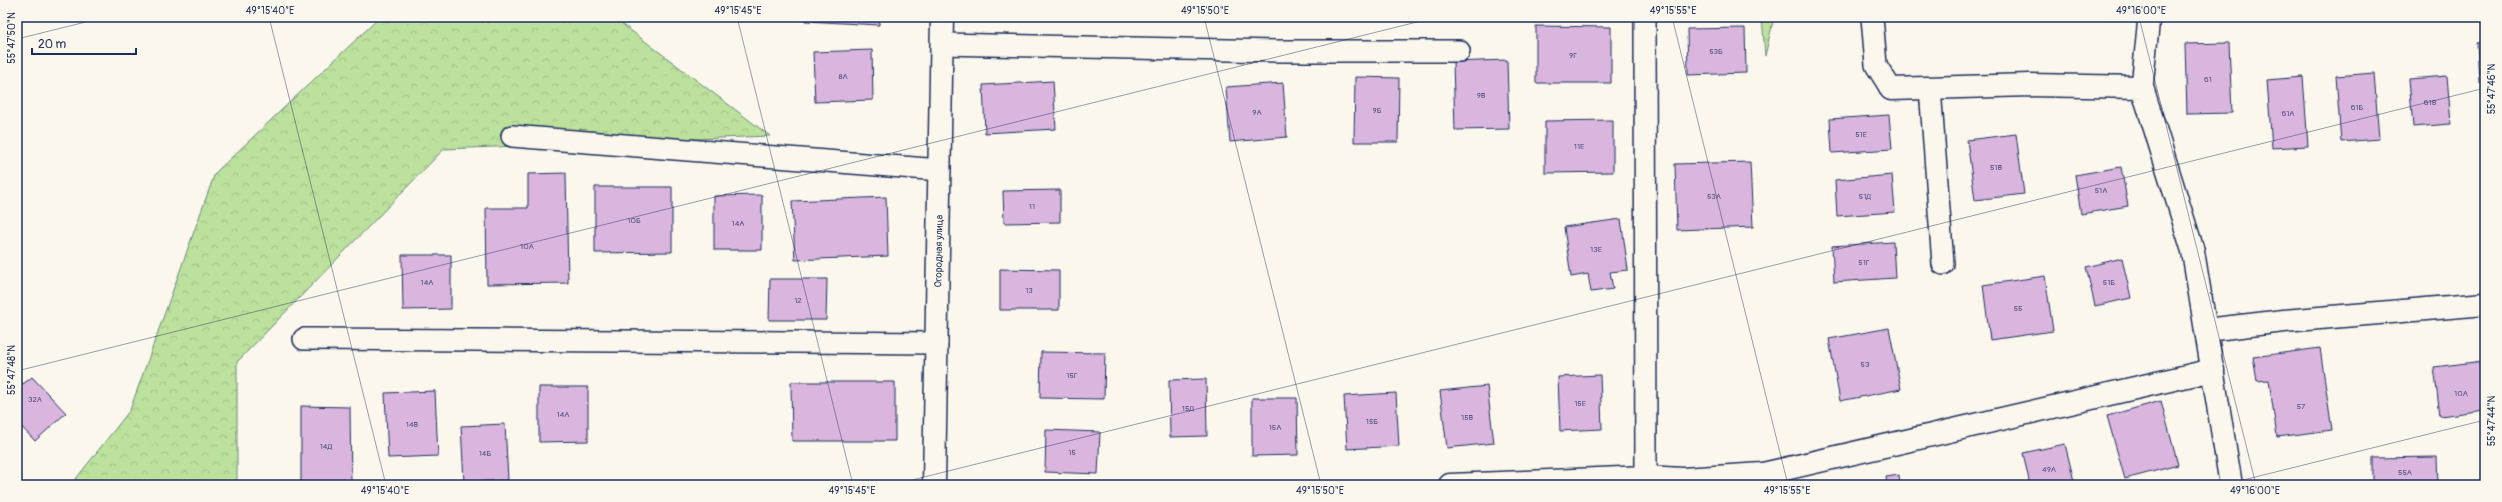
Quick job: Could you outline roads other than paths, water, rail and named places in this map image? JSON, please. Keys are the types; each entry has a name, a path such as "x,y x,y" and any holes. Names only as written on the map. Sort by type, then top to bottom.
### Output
{"street":[{"name":"Огородная улица","path":"934,485 942,17"},
{"path":"1891,89 2030,85 2142,87 2193,251 2232,485"},
{"path":"2206,330 2284,321 2485,304"},
{"path":"1450,485 1646,477 1682,479 1763,474 2213,370"}],"lane":[{"path":"1645,17 1646,477"},
{"path":"1872,17 1876,65 1891,89"},
{"path":"2142,87 2149,17"},
{"path":"942,44 1278,51 1459,51"},
{"path":"1930,88 1943,264"},
{"path":"512,136 940,170"},
{"path":"304,339 937,343"}]}
